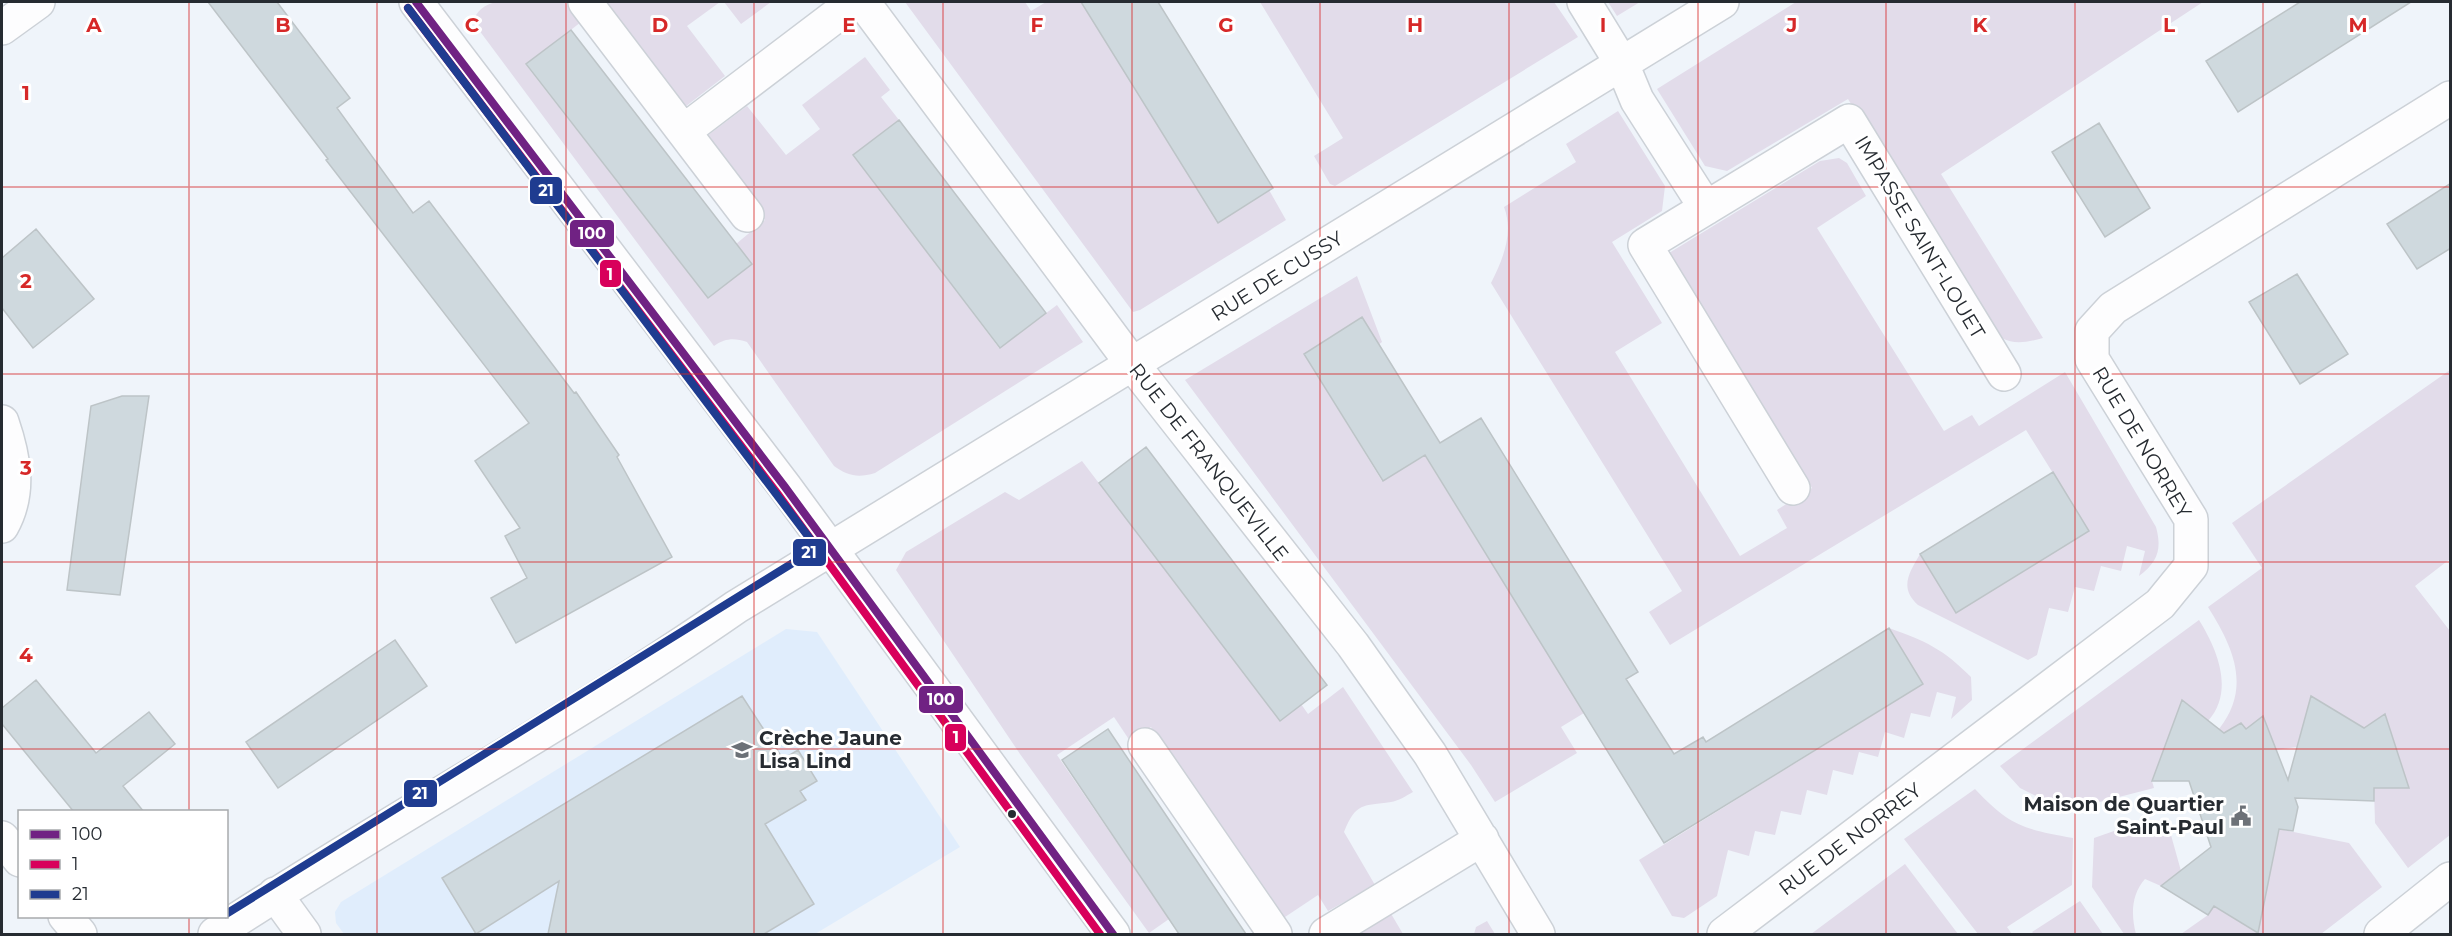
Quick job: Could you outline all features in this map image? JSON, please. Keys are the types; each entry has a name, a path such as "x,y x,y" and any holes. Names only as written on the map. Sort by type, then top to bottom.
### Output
{"street":[{"path":"2,28 38,2"},
{"path":"585,2 747,215"},
{"path":"684,131 854,2"},
{"name":"RUE DE FRANQUEVILLE","path":"863,2 1132,365 1353,645 1430,754 1538,934"},
{"path":"1584,2 1622,64 1637,100 1706,208"},
{"name":"RUE DE CUSSY","path":"215,934 276,894 1722,2"},
{"path":"430,7 1113,934"},
{"name":"RUE DE NORREY","path":"1724,934 2160,604 2191,566 2191,519 2092,358 2092,331 2114,308 2451,98"},
{"name":"IMPASSE SAINT-LOUET","path":"1793,488 1645,245 1849,121 2004,374"},
{"path":"2,422 14,465 14,489 8,515 2,526"},
{"path":"1145,745 1275,934"},
{"path":"2,838 18,858"},
{"path":"1326,934 1482,839"},
{"path":"2381,934 2451,879"},
{"path":"276,894 304,934"},
{"path":"67,918 80,934"}],"shaded area":[{"path":"496,2 565,2 581,22 526,65 708,298 751,264 736,244 765,220 703,139 747,106 786,155 820,129 802,105 865,57 890,90 881,97 899,120 854,155 999,348 1057,305 1083,342 875,473 858,476 839,469 834,466 747,342 730,340 722,341 714,346 473,22 481,9"},
{"path":"599,2 720,2 687,26 725,76 681,110"},
{"path":"724,2 771,2 741,24"},
{"path":"905,2 1025,2 1031,11 1046,2 1081,2 1218,222 1269,190 1286,220 1140,310 1133,312"},
{"path":"1260,2 1554,2 1578,37 1335,186 1330,184 1314,156 1343,138"},
{"path":"1608,2 1640,2 1617,16"},
{"path":"1796,2 2203,2 1941,174 2043,338 2012,342 2005,340 1986,325 1848,99 1727,171 1705,166 1657,89"},
{"path":"1618,111 1665,186 1662,211 1612,242 1662,323 1615,352 1740,556 1787,528 1777,510 1812,488 1669,253 1820,161 1839,158 1847,163 1866,196 1817,228 1944,431 1972,415 1979,426 2065,372 2156,527 2159,542 2157,554 2151,566 2139,576 2145,551 2127,546 2121,571 2101,566 2094,591 2075,587 2068,612 2049,608 2037,655 2028,660 1918,605 1912,599 1907,586 1908,580 1920,554 1956,613 2089,531 2026,430 1670,645 1649,612 1682,591 1491,283 1506,246 1508,226 1504,207 1576,162 1566,144"},
{"path":"1357,276 1382,342 1378,345 1362,317 1304,354 1382,481 1425,456 1584,713 1561,727 1577,753 1495,802 1471,765 1185,380"},
{"path":"2450,370 2450,559 2415,586 2450,631 2450,835 2408,868 2375,823 2374,788 2385,714 2364,728 2311,696 2297,747 2276,750 2263,716 2246,729 2241,723 2224,733 2219,729 2235,698 2237,682 2231,652 2208,607 2262,568 2232,523"},
{"path":"1082,461 1280,720 1301,704 1308,714 1343,687 1413,792 1394,801 1362,807 1352,815 1348,822 1344,832 1375,885 1328,911 1318,895 1282,919 1151,727 1130,741 1114,717 1057,755 1169,919 1149,933 1020,754 896,570 906,552 1005,492 1019,500"},
{"path":"2199,620 2217,657 2222,684 2221,697 2208,721 2182,701 2152,781 2154,788 2084,806 2042,799 2020,788 2000,766"},
{"path":"1889,628 1913,637 1952,659 1971,677 1972,700 1951,719 1956,697 1937,692 1930,717 1911,713 1904,738 1885,732 1878,757 1859,752 1853,775 1833,770 1827,795 1807,790 1801,815 1781,811 1775,835 1755,831 1749,856 1728,850 1717,896 1684,918 1672,916 1639,860 1923,684"},
{"name":"Crèche Jaune Lisa Lind","path":"786,629 817,632 960,847 815,934 344,934 336,923 335,912 341,902"},
{"path":"1975,789 1998,811 2018,824 2042,832 2073,838 2072,885 2007,927 2012,934 1978,934 1904,839"},
{"path":"2156,820 2165,822 2169,828 2181,871 2161,886 2145,879 2140,885 2133,905 2136,934 2124,934 2092,887 2094,838 2137,823"},
{"path":"2279,829 2349,843 2382,887 2321,934 2181,934 2208,915 2214,906 2258,933"},
{"path":"1905,864 1958,934 1811,934"},
{"path":"2080,901 2103,934 2034,934 2032,932"},
{"path":"1390,912 1403,934 1351,934"},
{"path":"1487,921 1495,934 1474,934 1476,927"}],"building":[{"path":"208,2 277,2 350,98 337,108 413,213 429,201 574,393 576,392 619,455 617,457 672,557 516,643 491,598 527,578 505,536 520,528 475,461 529,423 326,160 328,159"},
{"path":"1081,2 1158,2 1273,188 1218,223"},
{"path":"2300,2 2411,2 2238,112 2206,61"},
{"path":"571,30 752,264 708,298 526,64"},
{"path":"899,120 1046,313 1000,348 853,155"},
{"path":"2099,123 2150,208 2105,237 2052,152"},
{"path":"2451,183 2451,248 2417,269 2387,224"},
{"path":"36,229 94,299 33,348 2,308 2,258"},
{"path":"2297,274 2348,354 2300,384 2249,302"},
{"path":"1362,317 1440,443 1481,418 1638,672 1626,679 1674,754 1703,737 1706,742 1889,628 1923,684 1664,843 1425,455 1383,481 1304,354"},
{"path":"122,396 149,396 120,595 67,590 91,406"},
{"path":"1146,447 1327,685 1280,721 1099,483"},
{"path":"2053,472 2089,531 1956,613 1920,554"},
{"path":"395,640 427,686 278,788 246,742"},
{"path":"36,680 96,753 149,712 175,744 123,786 142,810 72,810 2,724 2,708"},
{"path":"742,696 783,759 798,750 817,781 800,791 806,800 765,824 814,904 764,934 548,934 559,881 476,934 442,878"},
{"name":"Maison de Quartier Saint-Paul","path":"2311,696 2364,728 2385,714 2409,788 2374,788 2374,801 2295,798 2298,807 2293,831 2279,829 2258,933 2214,906 2208,915 2161,886 2211,847 2189,781 2152,781 2182,700 2224,733 2241,723 2246,729 2263,716 2288,780"},
{"path":"1108,729 1246,934 1179,934 1062,760"}],"transit line":[{"name":"100","path":"416,2 785,487 1113,934"},
{"name":"1","path":"408,8 777,493 1100,934"},
{"name":"21","path":"228,913 817,548 408,8"}],"place":[{"name":"Crèche Jaune Lisa Lind","path":"742,750"},
{"name":"Maison de Quartier Saint-Paul","path":"2241,816"}]}
